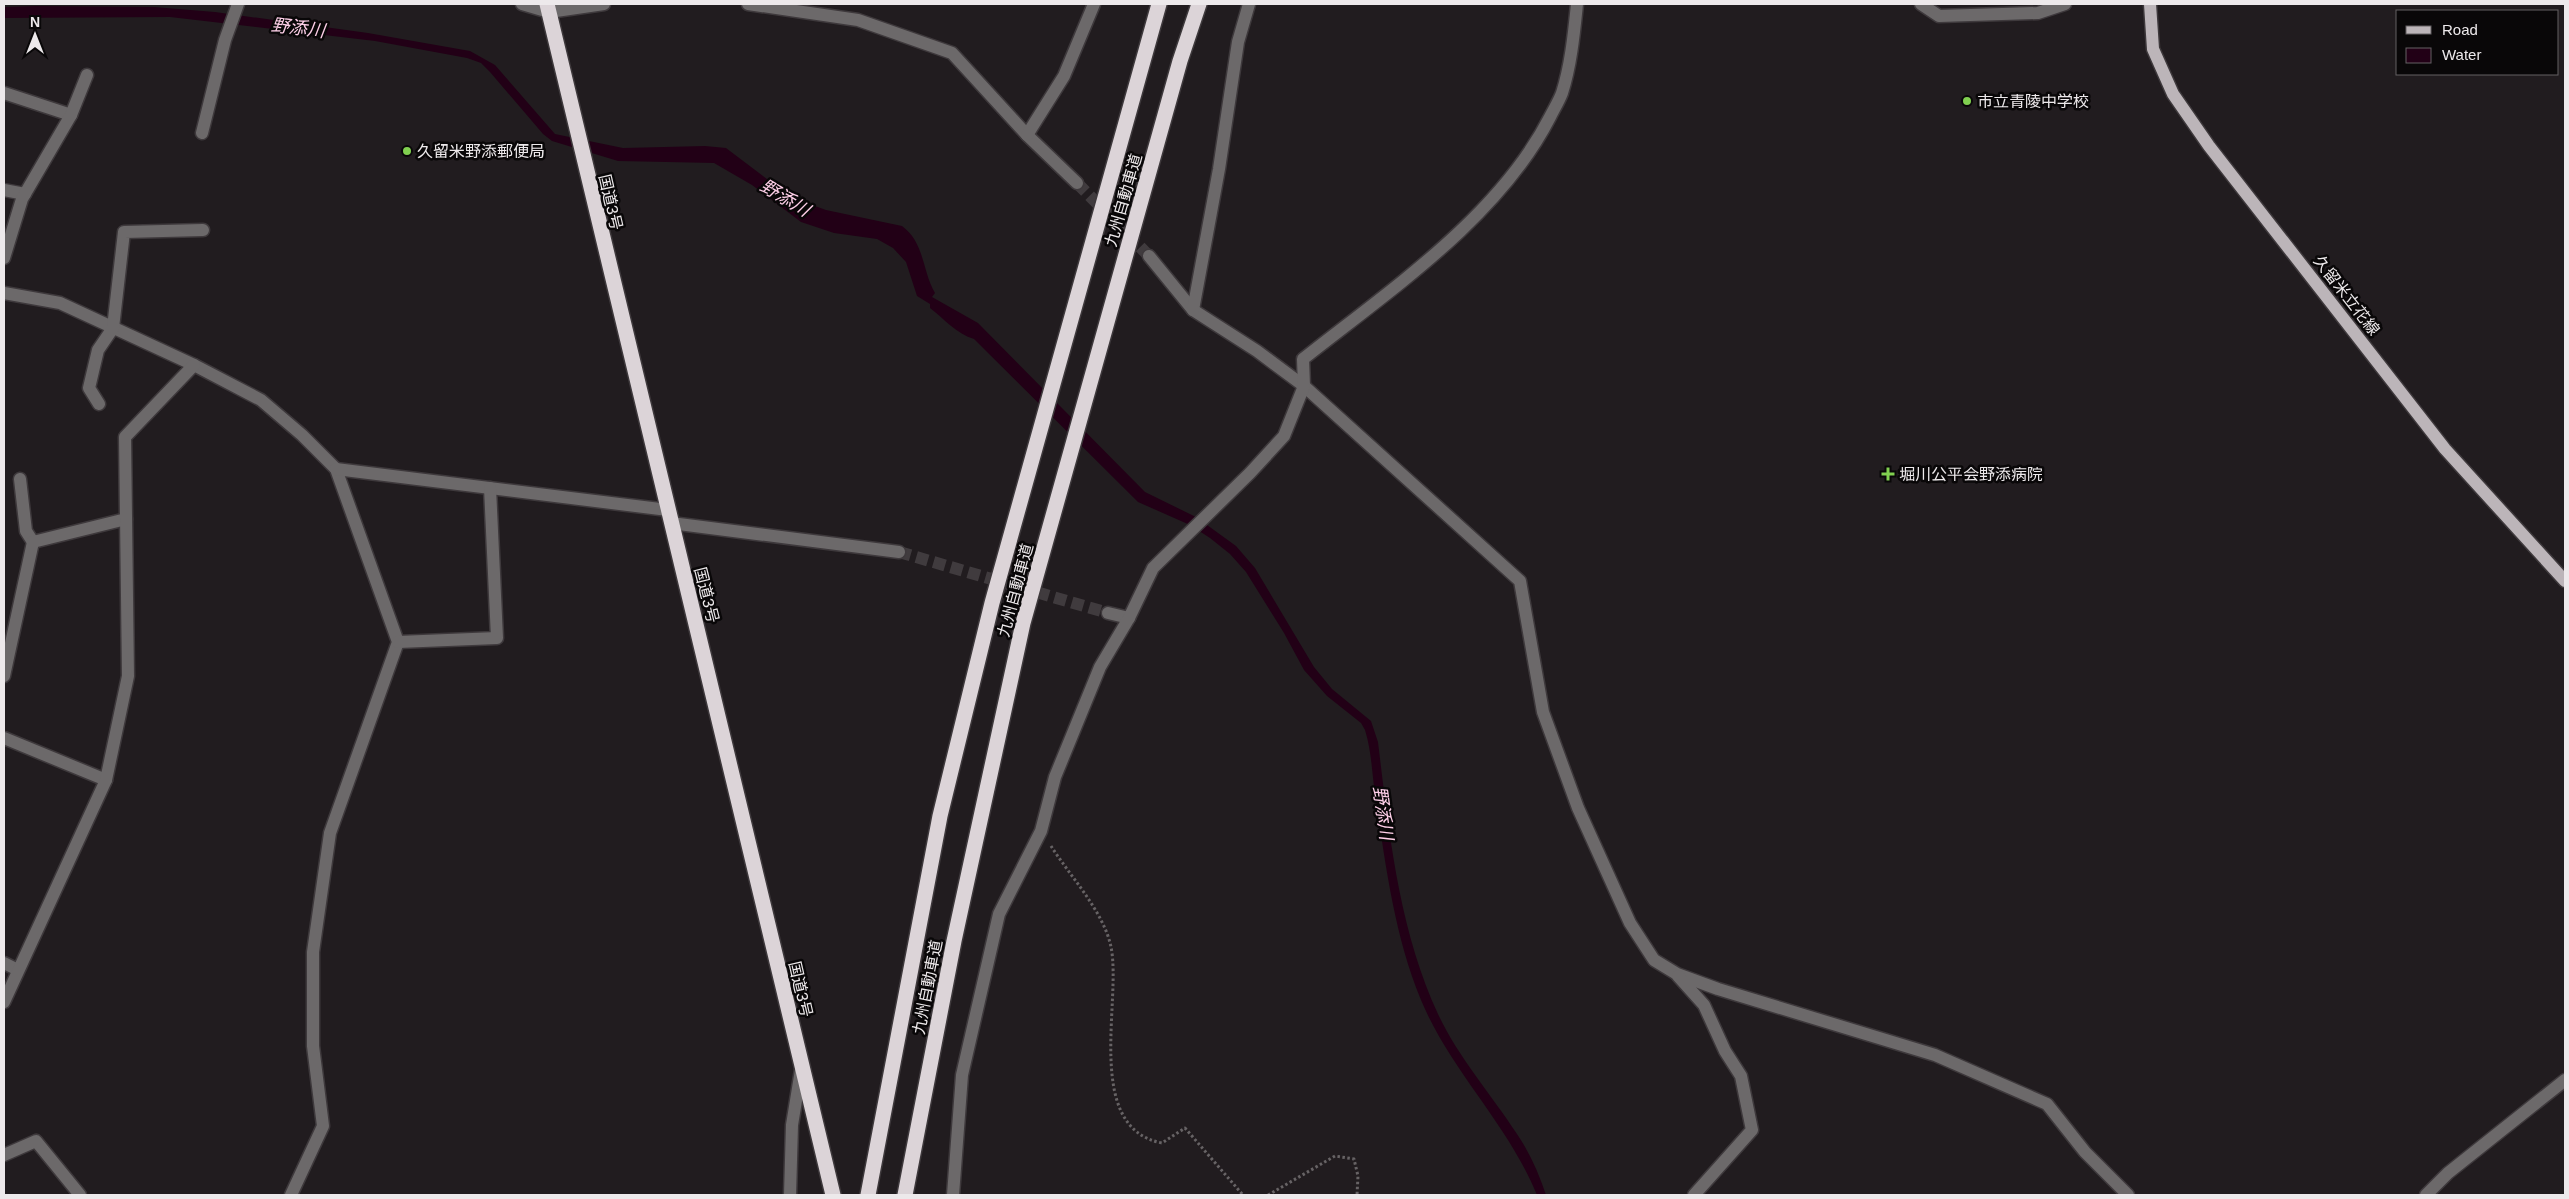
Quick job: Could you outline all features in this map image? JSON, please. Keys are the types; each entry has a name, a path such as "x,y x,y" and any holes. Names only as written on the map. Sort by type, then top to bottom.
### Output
{"highway":[{"name":"九州自動車道","path":"868,1195 940,816 992,603 1144,50 1159,4"},
{"name":"九州自動車道","path":"905,1195 954,941 1023,623 1180,61 1199,4"},
{"name":"国道3号","path":"548,8 801,1070 833,1195"}],"main road":[{"name":"久留米立花線","path":"2150,4 2153,49 2173,94 2209,146 2445,449 2564,577"}],"street":[{"path":"202,133 224,40 238,4"},
{"path":"522,4 548,8 604,4"},
{"path":"748,4 858,20 952,53 1027,135 1077,183"},
{"path":"1027,135 1064,76 1094,4"},
{"path":"1193,310 1219,169 1238,42 1249,4"},
{"path":"952,1195 962,1075 998,914 1041,831 1055,777 1100,667 1129,618 1153,568 1250,473 1284,436 1304,386 1303,359 1454,237 1536,146 1562,94 1574,32 1577,4"},
{"path":"1921,4 1939,16 2038,14 2065,4"},
{"path":"4,258 25,194 71,115 87,75"},
{"path":"4,93 71,115"},
{"path":"4,190 25,194"},
{"path":"99,404 89,388 98,350 113,328 124,232 203,230"},
{"path":"1149,256 1193,310 1257,351 1304,386 1520,581 1543,712 1578,808 1630,923 1654,960 1676,974 1935,1055 2047,1104 2085,1152 2128,1195"},
{"path":"4,293 60,302 194,365 261,400 302,435 336,469 398,642 330,834 313,952 313,1046 323,1126 290,1195"},
{"path":"4,1002 106,780 128,676 125,437 194,365"},
{"path":"336,469 490,488 899,552"},
{"path":"4,676 33,542 26,531 20,479"},
{"path":"398,642 497,638 490,488"},
{"path":"33,542 126,519"},
{"path":"1108,613 1129,618"},
{"path":"4,738 106,780"},
{"path":"4,963 18,970"},
{"path":"1676,974 1704,1005 1725,1051 1741,1076 1752,1130 1694,1195"},
{"path":"790,1195 792,1125 801,1070"},
{"path":"2426,1195 2448,1173 2565,1080"},
{"path":"4,1155 36,1141 80,1195"}],"path":[{"path":"1041,831 1071,877 1094,905 1111,946 1113,983 1111,1078 1116,1099 1131,1127 1146,1140 1162,1143 1186,1128 1243,1195"},
{"path":"1268,1195 1335,1156 1354,1159 1358,1176 1357,1195"}],"water":[{"name":"野添川","path":"4,7 154,7 215,12 368,33 470,51 495,65 555,134 623,148 705,146 726,148 784,192 801,201 826,210 902,226 915,241 919,249 935,293 932,297 978,323 1145,492 1196,517 1236,546 1255,568 1314,667 1332,689 1371,721 1378,742 1392,846 1405,915 1425,982 1446,1030 1526,1149 1546,1195 1537,1195 1525,1169 1510,1144 1433,1026 1421,1000 1404,952 1392,902 1369,747 1365,730 1361,723 1327,696 1304,670 1284,633 1246,572 1230,554 1190,525 1138,502 974,339 956,330 930,308 930,304 917,296 906,262 893,248 877,239 834,233 801,222 752,185 714,163 618,161 552,141 543,134 481,63 467,58 375,41 170,17 4,18"}],"tunnel":[{"path":"1077,183 1149,256"},
{"path":"899,552 1108,613"}],"place":[{"name":"市立青陵中学校","path":"1967,101"},
{"name":"久留米野添郵便局","path":"407,151"},
{"name":"堀川公平会野添病院","path":"1888,474"}]}
